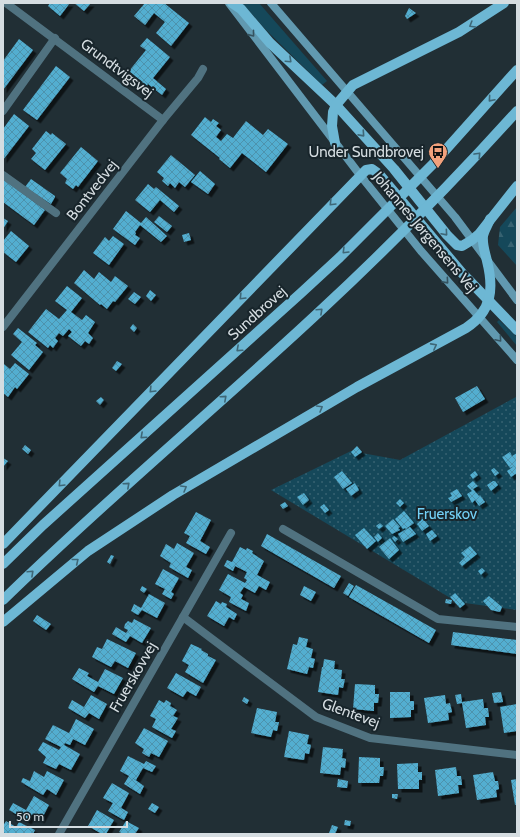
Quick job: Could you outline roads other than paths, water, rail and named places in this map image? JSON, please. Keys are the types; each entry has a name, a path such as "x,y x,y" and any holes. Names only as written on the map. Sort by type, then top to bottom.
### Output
{"main road":[{"path":"232,3 242,9 270,43 336,105 394,169 447,235 457,245 462,246 479,234 517,186"},
{"path":"335,143 332,126 333,112 336,105 347,90 358,81 459,32 504,3"},
{"name":"Sundbrovej","path":"3,564 43,525 301,293 373,224 433,164 517,70"},
{"path":"3,600 77,529 319,313 452,183 517,112"},
{"path":"3,544 366,170 372,169 379,174 462,274 517,330"},
{"path":"3,622 88,551 173,494 357,387 466,328 480,318 491,292 487,260 483,247 483,236 490,219"}],"street":[{"name":"Grundtvigsvej","path":"6,3 55,38 163,120"},
{"name":"Johannes Jørgensens Vej","path":"229,3 335,143 421,251 517,360"},
{"name":"Johannes Jørgensens Vej","path":"271,3 450,211 517,300"},
{"path":"3,111 55,38"},
{"name":"Bontvedvej","path":"3,327 163,120 198,78 203,69"},
{"path":"3,176 56,213"},
{"path":"283,529 438,619 517,627"},
{"name":"Fruerskovvej","path":"59,834 231,534"},
{"name":"Glentevej","path":"183,617 316,717 370,738 517,755"}],"place":[{"name":"Under Sundbrovej","path":"438,169"}],"park label":[{"name":"Fruerskov","path":"447,514"}]}
